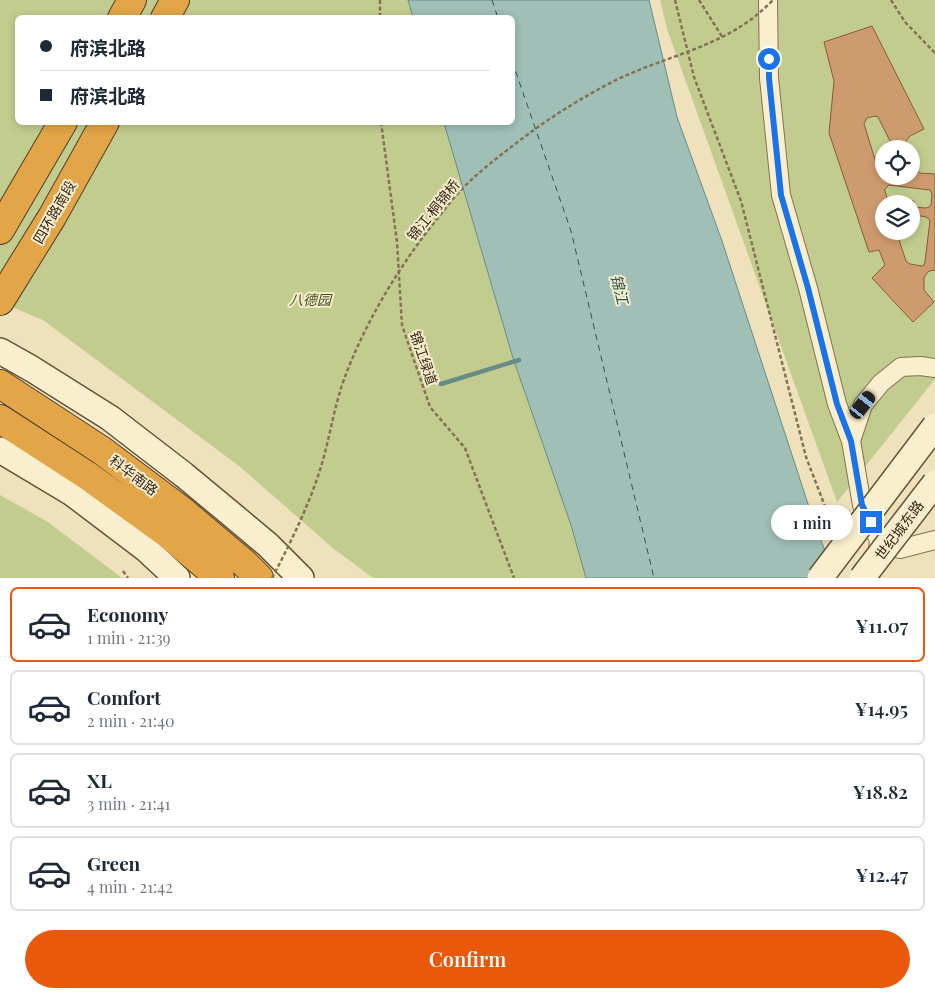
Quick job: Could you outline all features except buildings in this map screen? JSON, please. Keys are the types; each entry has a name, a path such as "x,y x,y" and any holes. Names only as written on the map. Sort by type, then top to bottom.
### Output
{"highway":[{"path":"124,15 132,0"},
{"path":"167,15 175,0"},
{"path":"0,230 61,125"},
{"name":"四环路南段","path":"0,301 52,217 103,125"},
{"name":"科华南路","path":"0,384 101,450 180,510 259,578"},
{"name":"科华南路","path":"0,419 88,476 168,534 220,578"}],"main road":[{"path":"0,351 32,369 117,424 225,509 268,545 301,578"},
{"path":"820,578 935,426"},
{"path":"0,450 72,493 146,549 177,578"},
{"name":"世纪城东路","path":"862,578 935,482"}],"street":[{"path":"768,0 769,78 781,195 808,288 837,404 851,441 862,505 879,540 875,578"},
{"path":"851,441 863,405 881,383 900,367 920,366 935,368"},
{"path":"879,540 900,549 935,540"}],"path":[{"path":"380,0 380,15"},
{"path":"675,0 694,77 741,202 806,457 835,531"},
{"path":"699,0 723,38"},
{"name":"锦江·桐锦桥","path":"272,578 297,531 315,486 342,385 373,316 403,265 422,238 458,194 479,173 552,117 617,80 723,38 751,20 773,0"},
{"path":"891,0 905,22 935,53"},
{"name":"锦江绿道","path":"381,125 397,242 402,325 430,407 466,448 514,578"},
{"path":"123,570 128,578"}],"green space":[{"name":"八德园","path":"0,0 408,0 412,15 15,15 15,125 445,125 513,358 571,525 586,578 373,578 334,549 239,466 43,320 0,302"},
{"path":"660,0 935,0 935,379 837,502 667,29"},
{"path":"0,495 48,522 122,578 0,578"}],"water":[{"name":"锦江","path":"408,0 649,0 677,117 722,241 811,513 835,578 586,578 571,525 513,358 445,125 515,125 515,15 412,15"}],"waterway":[{"path":"441,384 519,360"}],"ferry route":[{"path":"492,0 497,15"},
{"path":"515,70 571,231 654,578"}],"route":[{"path":"769,59 769,78 781,195 808,288 837,404 851,441 862,505 871,522"}]}
